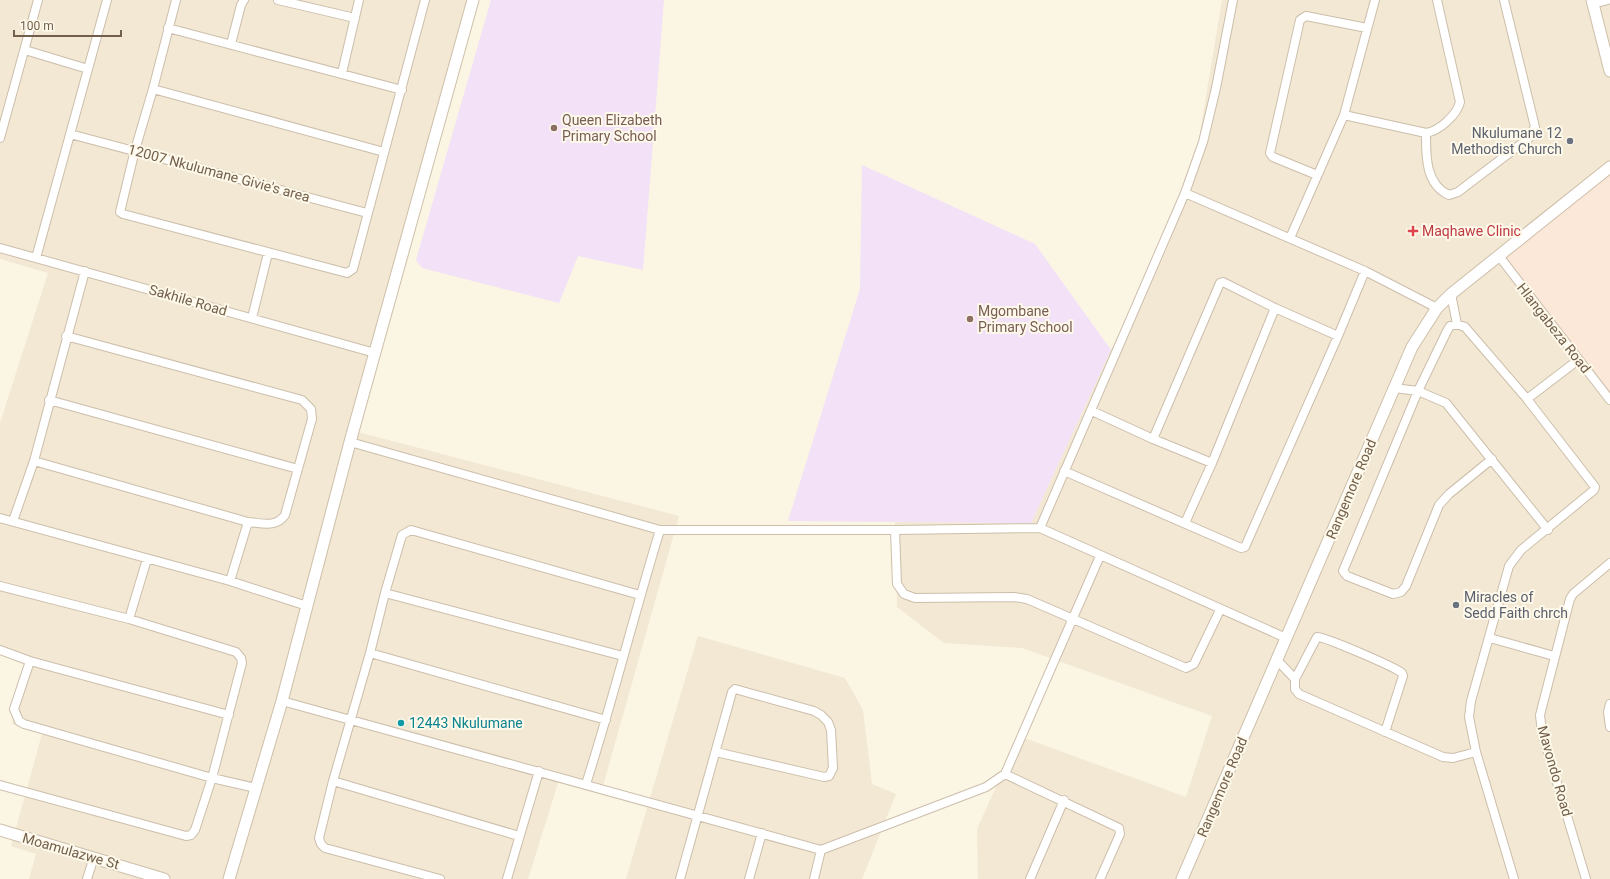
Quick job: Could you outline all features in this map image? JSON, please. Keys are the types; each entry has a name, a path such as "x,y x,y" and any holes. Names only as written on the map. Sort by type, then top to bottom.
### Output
{"street":[{"path":"0,138 38,0"},
{"path":"36,258 107,0"},
{"path":"176,0 153,89 119,209 122,213 268,253 349,273 353,269 425,0"},
{"path":"230,44 244,0"},
{"path":"278,0 355,18"},
{"path":"342,74 360,0"},
{"path":"229,879 282,701 350,442 473,0"},
{"path":"1040,528 1064,471 1092,411 1185,193 1203,142 1216,88 1233,0"},
{"path":"1290,238 1344,115 1375,0"},
{"path":"1344,115 1426,132 1435,130 1452,115 1460,102 1437,0"},
{"path":"1426,132 1428,170 1436,183 1449,195 1458,192 1528,138 1533,132 1535,126 1504,0"},
{"path":"1608,0 1593,2 1610,71"},
{"path":"1317,175 1273,157 1270,153 1300,20 1306,16 1367,28"},
{"path":"168,28 402,90"},
{"path":"25,50 88,68"},
{"path":"153,89 384,152"},
{"name":"12007 Nkulumane Givie's area","path":"70,134 135,150 367,213"},
{"name":"Rangemore Road","path":"1182,879 1412,347 1437,308 1451,294 1610,167"},
{"path":"1185,193 1365,271 1437,308"},
{"name":"Sakhile Road","path":"0,248 375,353"},
{"path":"252,318 268,253"},
{"name":"Hlangabeza Road","path":"1499,256 1610,400"},
{"path":"13,521 34,461 66,336 85,271"},
{"path":"1064,471 1241,548 1245,547 1365,271"},
{"path":"1153,439 1220,283 1223,282 1275,308 1338,336"},
{"path":"1451,294 1457,324"},
{"path":"1185,523 1212,463 1275,308"},
{"path":"1492,458 1449,494 1439,505 1406,586 1402,592 1393,594 1344,574 1344,566 1418,391 1447,331 1450,326 1457,324 1465,327 1527,399 1595,487 1594,490 1548,530 1521,550 1509,566 1469,709 1469,717 1476,752 1514,879"},
{"path":"34,461 248,522 273,524 281,520 285,515 312,418 311,409 302,400 66,336"},
{"path":"1527,399 1578,360"},
{"path":"1394,388 1418,391 1446,403 1492,458 1548,530"},
{"path":"49,400 298,468"},
{"path":"1092,411 1153,439 1212,463"},
{"path":"350,442 660,530 895,530 1040,528 1220,610 1286,638"},
{"path":"0,518 147,560 230,581 307,606"},
{"path":"230,581 248,522"},
{"path":"440,879 325,848 321,844 319,838 333,781 370,654 400,538 406,532 411,530 640,595"},
{"path":"586,784 606,720 640,595 660,530"},
{"path":"895,530 897,584 904,594 915,598 1020,597 1186,668 1189,668 1194,664 1220,610"},
{"path":"282,701 821,850 986,787 1005,774 1100,556"},
{"path":"129,619 147,560"},
{"name":"Mavondo Road","path":"1586,879 1540,724 1540,715 1554,656 1570,599 1573,594 1610,563"},
{"path":"0,586 129,619 236,652 241,658 242,663 212,778 195,830 191,835 186,836 0,785"},
{"path":"385,593 623,656"},
{"path":"1385,732 1403,676 1400,671 1319,637 1315,639 1295,680 1295,689 1299,694 1385,732 1448,758 1476,752"},
{"path":"1490,638 1554,656"},
{"path":"0,650 30,661 229,715"},
{"path":"370,654 606,720"},
{"path":"1277,660 1295,680"},
{"path":"30,661 14,709 19,721 24,724 212,778 256,788"},
{"path":"680,879 732,692 736,688 814,711 821,715 828,722 831,730 833,768 829,776 824,777 716,752"},
{"path":"1610,704 1608,712 1610,727"},
{"path":"507,879 539,771"},
{"path":"1005,774 1064,800 1119,828 1120,834 1100,879"},
{"path":"333,781 519,836"},
{"path":"1030,879 1064,800"},
{"name":"Moamulazwe St","path":"0,830 164,879"},
{"path":"749,879 762,833"},
{"path":"814,879 821,850"},
{"path":"88,879 94,857"}],"shaded area":[{"path":"0,0 472,0 350,430 679,516 601,793 559,780 528,879 29,879 36,854 11,846 42,734 12,724 24,662 0,654 0,423 48,273 0,259"},
{"name":"Queen Elizabeth Primary School","path":"491,0 664,0 643,270 578,256 559,303 422,268 416,260"},
{"path":"1222,0 1610,0 1610,879 978,879 977,829 1019,736 1186,797 1212,716 1022,648 944,643 897,607 895,522 1031,523 1111,350 1190,193"},
{"name":"Mgombane Primary School","path":"862,165 1035,244 1111,350 1031,523 788,521 860,289"},
{"path":"1610,174 1610,394 1504,260"},
{"path":"698,636 845,678 863,710 872,784 896,794 862,879 626,879"}],"place":[{"name":"Queen Elizabeth Primary School","path":"554,128"},
{"name":"Nkulumane 12 Methodist Church","path":"1570,141"},
{"name":"Maqhawe Clinic","path":"1413,231"},
{"name":"Mgombane Primary School","path":"970,319"},
{"name":"Miracles of Sedd Faith chrch","path":"1456,605"},
{"name":"12443 Nkulumane","path":"401,723"}]}
